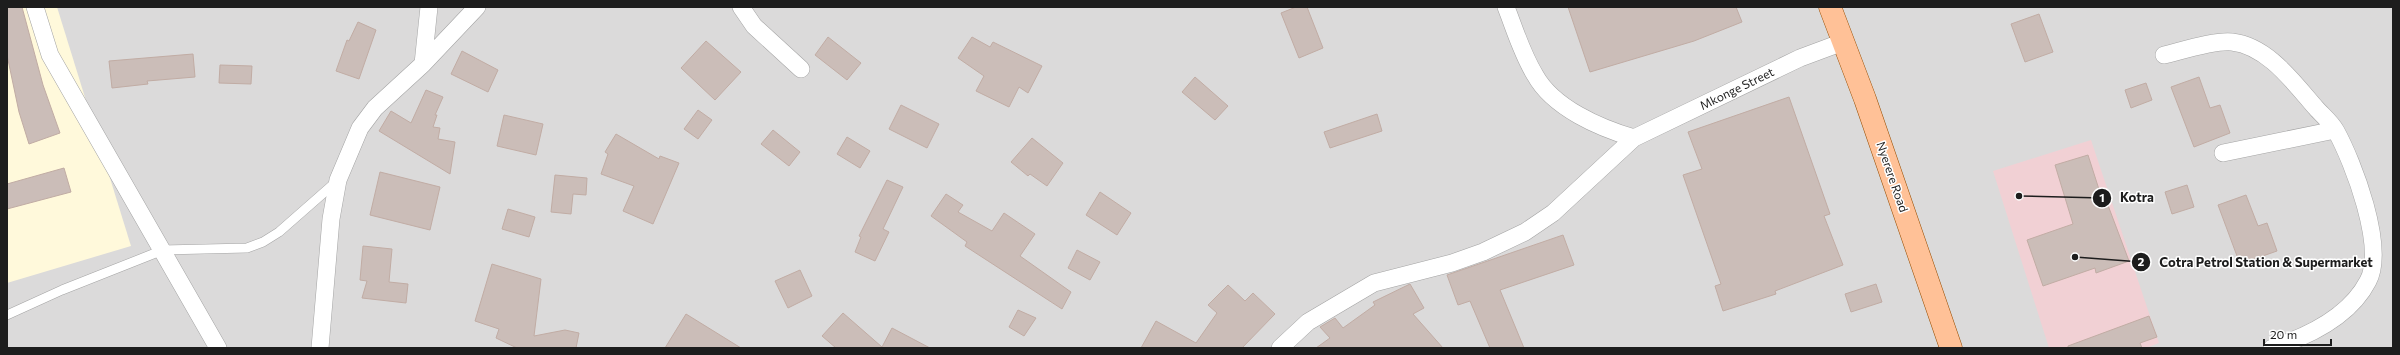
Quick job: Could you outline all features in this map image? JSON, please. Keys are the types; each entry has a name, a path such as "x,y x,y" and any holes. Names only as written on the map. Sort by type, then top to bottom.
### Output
{"main road":[{"name":"Nyerere Road","path":"1830,7 1842,42 1865,99 1951,348"}],"street":[{"path":"35,7 39,26 50,55 218,348"},
{"path":"423,64 429,7"},
{"path":"320,348 331,219 338,180 360,128 375,108 423,64 477,7"},
{"path":"741,7 754,26 801,69"},
{"path":"1506,7 1535,77 1552,96 1577,114 1604,129 1634,138"},
{"name":"Mkonge Street","path":"1280,348 1308,322 1374,283 1483,252 1525,232 1553,213 1634,138 1800,58 1842,42"},
{"path":"2164,55 2232,42 2255,50 2286,73 2335,130 2359,185 2370,224 2373,260 2369,279 2353,304 2333,320 2272,348"},
{"path":"2223,153 2335,130"}],"lane":[{"path":"7,315 62,290 163,250 247,248 263,242 279,232 338,180"}],"shaded area":[{"path":"7,7 2393,7 2393,348 7,348"},
{"path":"7,7 57,7 131,246 7,283"},
{"path":"2091,140 2159,343 2146,348 2049,348 1993,171"}],"building":[{"path":"7,7 22,7 43,85 60,133 29,144 19,112 7,55"},
{"path":"1296,7 1307,7 1323,48 1299,58 1281,13"},
{"path":"1568,7 1736,7 1742,22 1694,41 1590,72"},
{"path":"2039,14 2053,52 2025,62 2011,24"},
{"path":"358,22 376,30 359,79 336,71 347,40 349,41"},
{"path":"828,37 861,63 847,80 815,55"},
{"path":"972,37 990,47 993,42 1042,66 1028,93 1019,87 1009,107 976,91 984,76 958,58"},
{"path":"706,41 741,72 715,100 681,68"},
{"path":"462,51 498,70 488,92 451,74"},
{"path":"193,54 195,77 147,81 148,84 112,88 109,61"},
{"path":"220,65 252,66 251,84 219,83"},
{"path":"1195,77 1228,106 1215,120 1182,92"},
{"path":"2199,77 2210,108 2220,105 2230,133 2194,147 2171,87"},
{"path":"2146,83 2152,100 2131,108 2125,90"},
{"path":"426,90 443,97 435,115 437,115 433,127 440,128 438,139 455,142 450,174 379,131 391,111 411,123"},
{"path":"1789,97 1830,214 1824,216 1843,265 1775,291 1776,294 1723,311 1715,286 1721,284 1683,175 1702,169 1688,132"},
{"path":"901,105 939,124 927,148 889,129"},
{"path":"698,110 712,120 698,139 684,129"},
{"path":"1377,114 1382,131 1330,148 1324,132"},
{"path":"504,115 543,124 536,155 497,146"},
{"path":"773,130 800,152 789,166 761,144"},
{"path":"616,134 659,159 660,156 679,163 653,224 623,211 634,186 601,174 608,154 605,152"},
{"path":"847,137 870,151 860,168 837,154"},
{"path":"1032,138 1063,163 1047,186 1030,174 1028,176 1011,162"},
{"path":"2088,155 2103,202 2106,200 2129,261 2096,273 2095,268 2043,286 2027,240 2073,224 2055,165"},
{"path":"64,168 71,192 7,209 7,184"},
{"path":"380,172 440,187 430,230 370,215"},
{"path":"555,175 587,178 586,195 573,194 571,214 551,212"},
{"path":"887,180 903,187 883,229 889,232 875,261 855,252 861,237 859,236"},
{"path":"2187,185 2194,207 2172,214 2165,192"},
{"path":"1100,192 1131,213 1117,235 1086,215"},
{"path":"946,194 963,205 958,212 992,231 1004,213 1035,234 1020,256 1071,292 1062,309 965,246 967,242 931,216"},
{"path":"2246,195 2258,226 2267,223 2277,251 2240,264 2218,205"},
{"path":"508,209 535,217 529,237 502,229"},
{"path":"1563,235 1574,265 1500,290 1524,348 1490,348 1470,301 1458,305 1447,275"},
{"path":"363,246 392,249 389,282 408,284 406,303 362,298 367,281 360,280"},
{"path":"1077,250 1100,262 1090,280 1068,268"},
{"path":"492,264 541,279 534,336 565,330 579,333 576,348 517,348 496,338 499,329 475,321"},
{"path":"800,270 812,296 788,308 775,281"},
{"path":"1410,284 1424,308 1413,314 1443,348 1316,348 1330,338 1320,327 1335,318 1343,328 1375,305 1373,302"},
{"path":"1876,284 1882,302 1851,312 1845,294"},
{"path":"1228,285 1245,301 1253,293 1275,314 1242,348 1141,348 1156,321 1196,343 1217,313 1208,305"},
{"path":"1018,310 1036,318 1024,336 1009,327"},
{"path":"843,313 882,347 892,328 930,348 836,348 822,336"},
{"path":"686,314 741,348 665,348"},
{"path":"2149,316 2157,337 2140,343 2142,348 2068,348 2068,346"}],"place":[{"name":"Kotra","path":"2019,196"},
{"name":"Cotra Petrol Station & Supermarket","path":"2075,257"}]}
